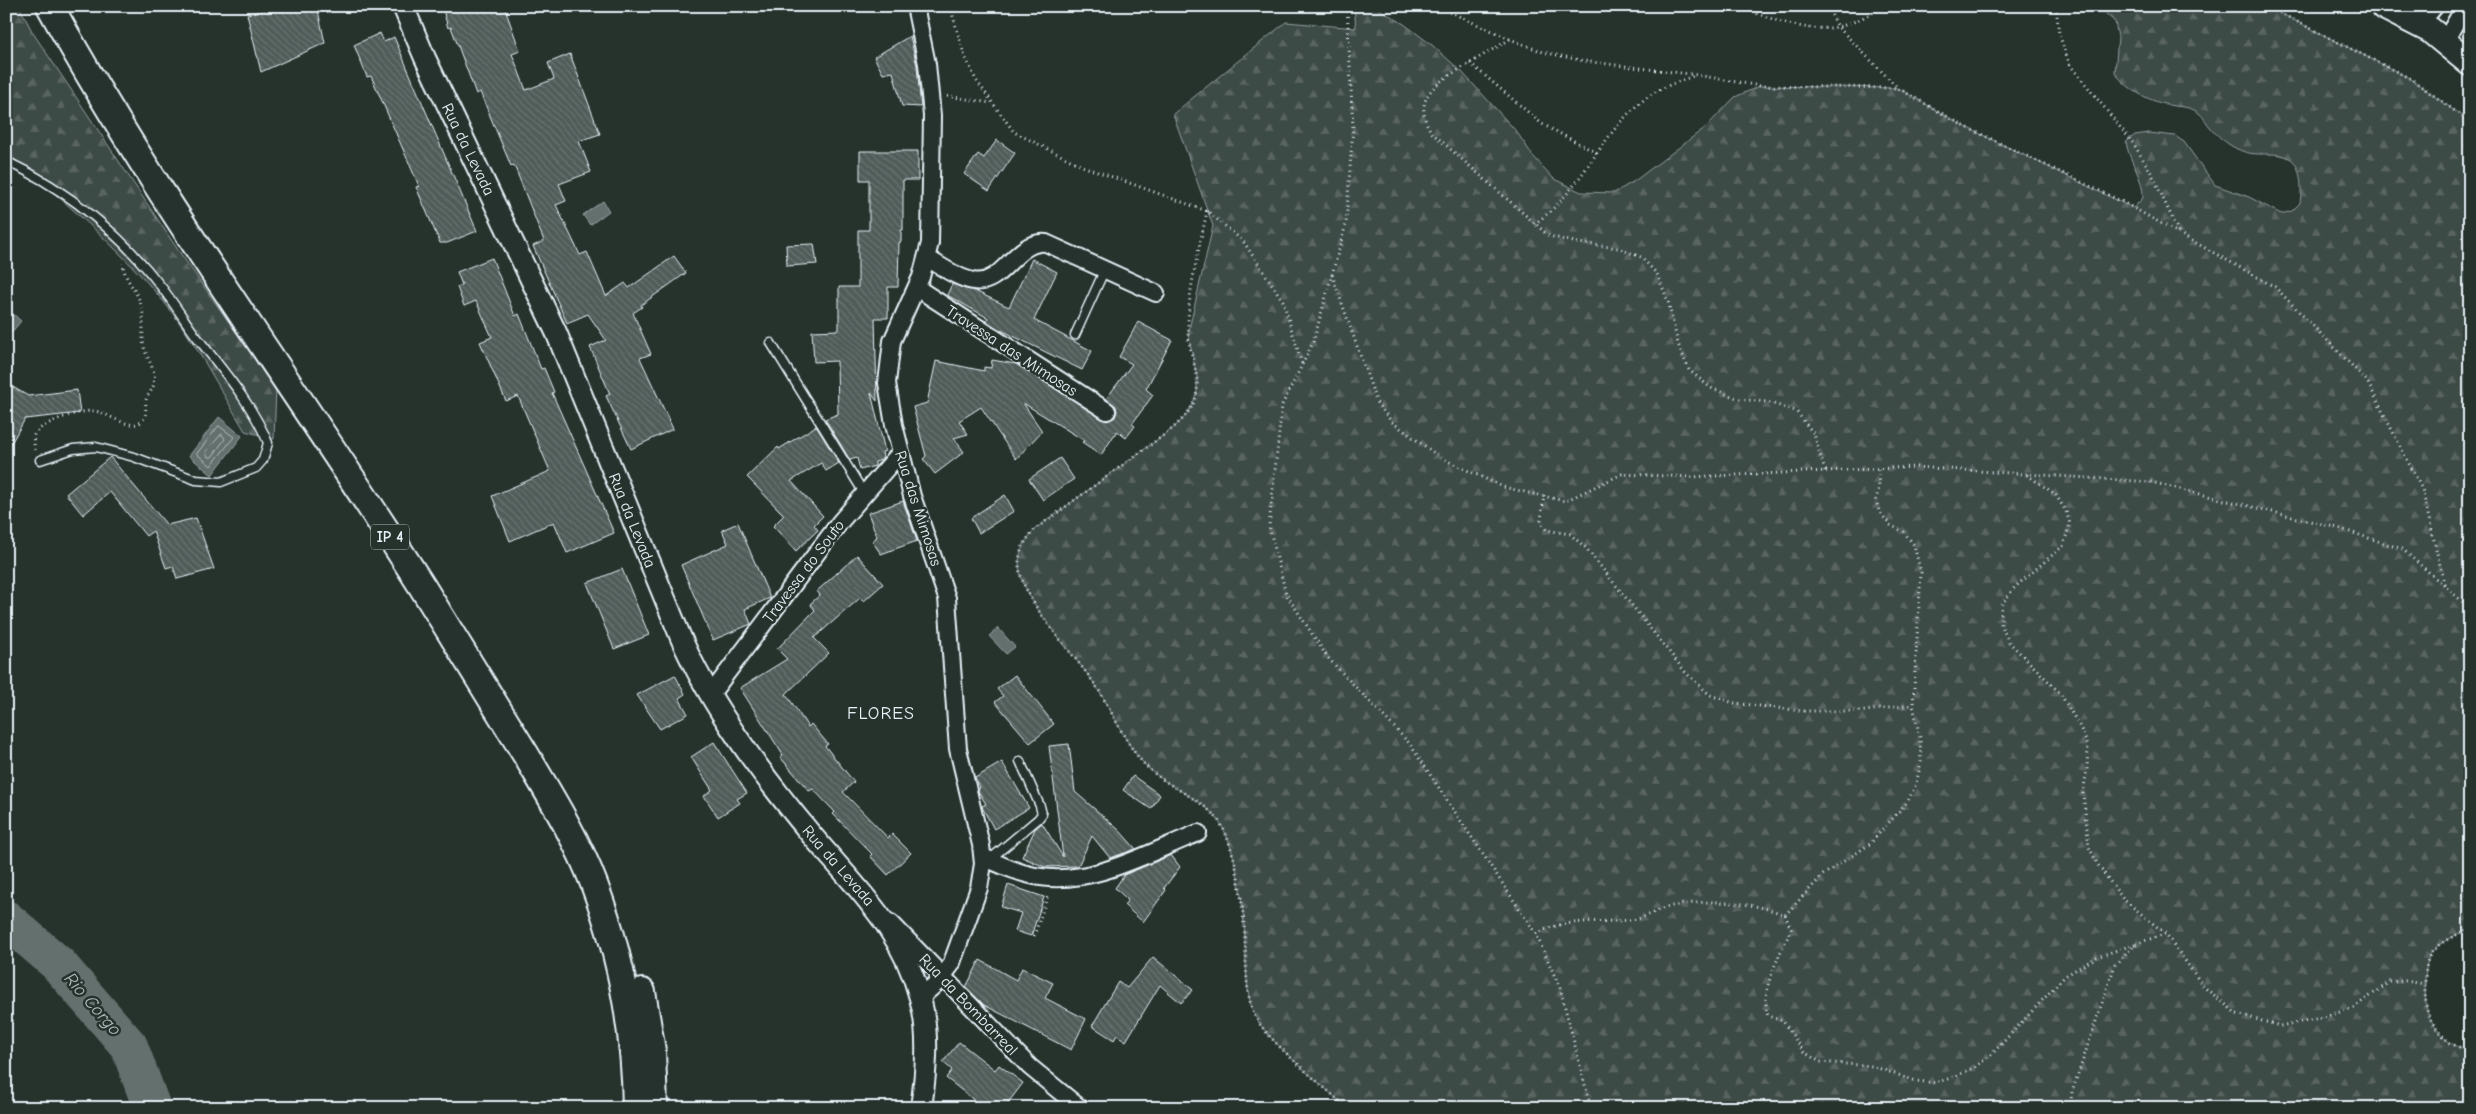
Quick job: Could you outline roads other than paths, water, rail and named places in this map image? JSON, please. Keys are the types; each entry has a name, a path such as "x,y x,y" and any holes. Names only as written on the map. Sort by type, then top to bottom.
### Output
{"highway":[{"name":"IP 4","path":"50,6 114,119 160,191 336,453 496,704 563,816 594,883 613,943 627,1009 636,1108"},
{"name":"IP 4","path":"70,6 104,69 176,185 379,486 567,790 599,853 623,917 640,985 652,1051 654,1108"}],"main road":[{"path":"2383,6 2428,15 2445,41 2470,63"}],"street":[{"name":"Rua da Levada","path":"402,6 425,58 545,307 685,648 711,694 753,759 781,796 887,923 902,949 920,998 926,1048 921,1108"},
{"name":"Rua das Mimosas","path":"915,6 931,93 933,144 927,258 917,288 896,330 888,367 889,398 900,452 912,496 946,598 958,749 986,859 979,888 954,958 942,977 920,998"},
{"path":"2445,41 2465,6"},
{"path":"927,258 964,278 983,282 995,275 1022,250 1041,242 1055,245 1156,293"},
{"name":"Travessa das Mimosas","path":"917,288 1107,411"},
{"name":"Travessa do Souto","path":"711,694 864,494 900,452"},
{"path":"986,859 1029,875 1069,878 1096,873 1198,833"},
{"name":"Rua da Bombarreal","path":"864,894 1030,1068 1080,1108"}],"lane":[{"path":"6,161 38,177 72,198 89,211 129,252 162,288 229,378 268,443 267,451 256,468 220,482 196,480 134,457 96,447 73,449 40,460"},
{"path":"1076,335 1105,269"},
{"path":"771,343 864,494"},
{"path":"986,859 1042,814 1020,761"}],"water":[{"path":"603,201 609,211 590,225 583,215"},
{"path":"12,313 21,321 6,339 6,320"},
{"path":"219,417 242,436 212,475 189,456"},
{"path":"998,628 1015,647 1006,654 989,636"}],"waterway":[{"name":"Rio Corgo","path":"6,919 58,964 129,1046 152,1108"}],"district":[{"name":"FLORES","path":"881,713"}]}
